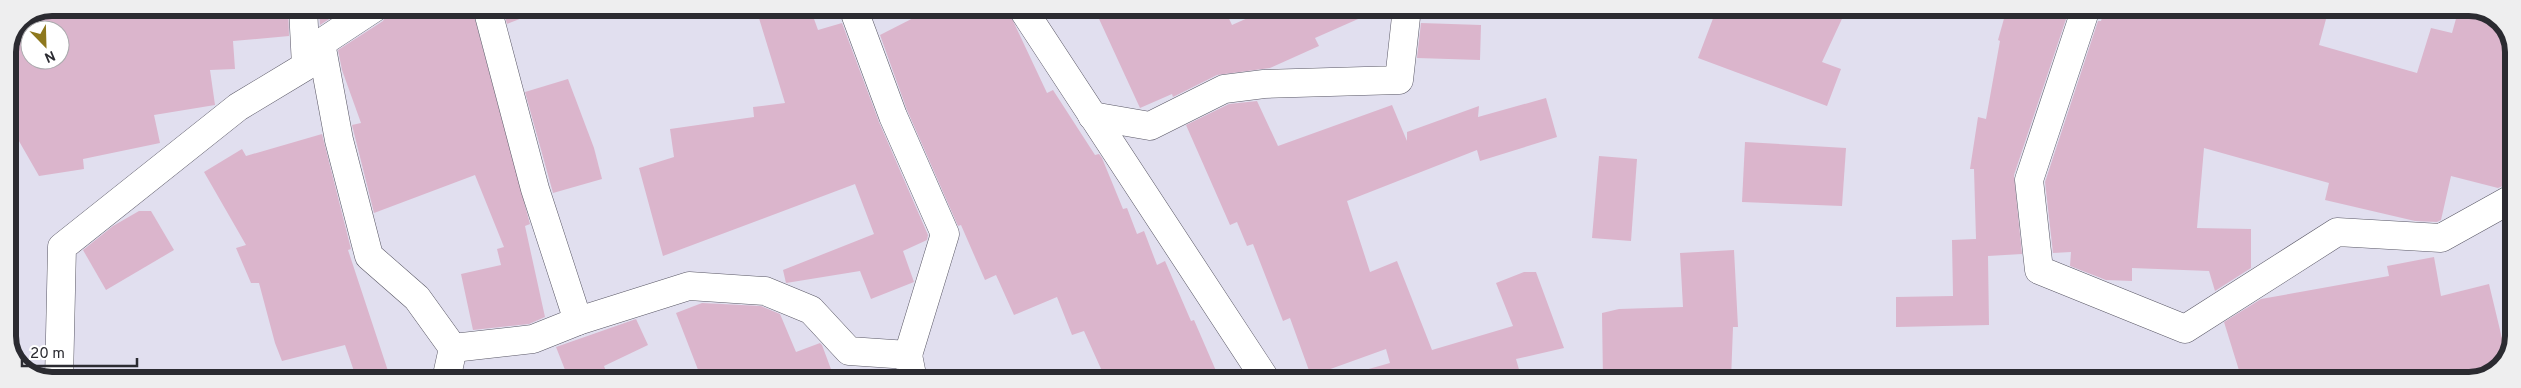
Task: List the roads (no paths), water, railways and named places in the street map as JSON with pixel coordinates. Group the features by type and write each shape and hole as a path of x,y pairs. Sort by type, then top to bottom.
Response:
{"street":[{"path":"303,16 306,66"},
{"path":"59,371 62,247 238,107 306,66 321,43 362,16"},
{"path":"489,16 535,189 578,322"},
{"path":"452,348 533,339 578,322 690,286 765,291 811,310 850,351 911,368 946,234 893,116 856,16"},
{"path":"1027,16 1260,372"},
{"path":"1092,116 1150,126 1224,88 1264,84 1400,80 1406,17"},
{"path":"2083,17 2029,180 2039,270 2185,329 2337,232 2441,238 2504,203"},
{"path":"321,43 339,140 368,256 417,298 452,348 448,371"}]}
